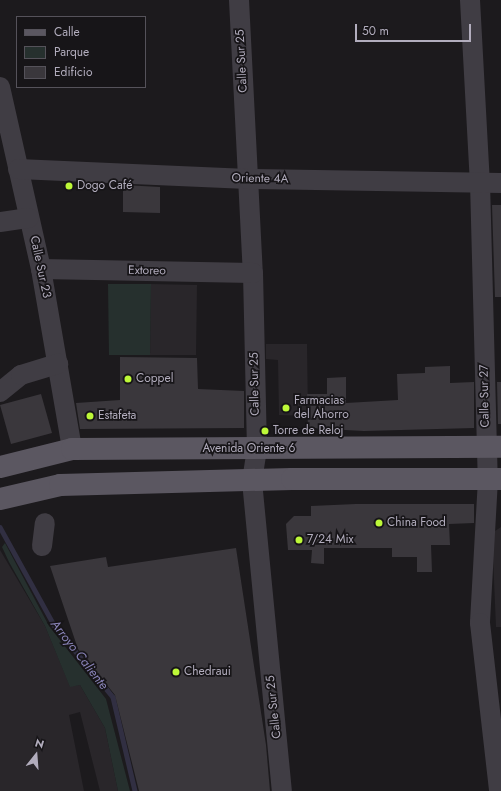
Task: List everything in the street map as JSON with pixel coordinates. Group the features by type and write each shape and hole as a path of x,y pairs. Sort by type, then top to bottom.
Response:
{"main road":[{"name":"Avenida Oriente 6","path":"0,467 63,451 494,447"},
{"path":"252,481 278,461 337,457 350,449"},
{"path":"124,484 154,468 230,468 257,450"},
{"path":"60,485 63,451"},
{"path":"0,498 60,485 252,481 494,479"}],"street":[{"name":"Calle Sur 25","path":"239,0 253,273 257,450 252,481 282,791"},
{"name":"Calle Sur 27","path":"470,0 494,447 494,479 480,623 499,791"},
{"name":"Calle Sur 23","path":"0,87 3,115 18,169 41,269 58,364 63,451"},
{"name":"Oriente 4A","path":"18,169 248,179 501,182"},
{"path":"0,222 29,218"},
{"name":"Extoreo","path":"41,269 253,273"},
{"path":"0,392 21,375 58,364"},
{"path":"42,546 45,523"}],"shaded area":[{"path":"151,284 197,285 196,355 150,355"},
{"path":"266,344 307,344 308,416 279,415 278,360 266,359"},
{"path":"501,527 501,627 496,627 492,533"},
{"path":"0,550 45,626 70,686 80,685 105,728 118,791 100,791 80,712 69,715 84,791 0,791"}],"green space":[{"path":"108,284 151,284 150,355 109,355"},
{"path":"5,543 49,626 106,699 130,791 118,791 105,728 80,685 70,687 45,626 2,547"}],"building":[{"path":"123,185 160,187 160,213 123,212"},
{"path":"492,205 501,205 501,297 495,297"},
{"path":"120,357 197,358 198,389 244,391 244,428 80,429 76,403 120,400"},
{"path":"450,366 450,383 474,382 474,428 364,431 308,428 307,394 327,394 327,378 346,377 346,403 398,400 397,374 425,373 425,367"},
{"path":"497,382 501,382 501,424 498,424"},
{"path":"41,394 52,433 11,444 0,405"},
{"path":"356,504 474,504 474,523 449,524 450,545 431,545 432,572 417,572 417,557 392,557 392,548 324,548 324,564 311,563 312,550 288,550 286,524 294,516 311,516 311,506"},
{"name":"Chedraui","path":"236,548 266,745 270,791 139,791 115,695 78,649 50,566 106,557 108,567"}],"waterway":[{"name":"Arroyo Caliente","path":"0,527 54,625 113,697 135,791"}],"place":[{"name":"Dogo Café","path":"69,186"},
{"name":"Coppel","path":"128,379"},
{"name":"Farmacias del Ahorro","path":"286,408"},
{"name":"Estafeta","path":"90,416"},
{"name":"Torre de Reloj","path":"265,431"},
{"name":"China Food","path":"379,523"},
{"name":"7/24 Mix","path":"299,540"},
{"name":"Chedraui","path":"176,672"}]}
